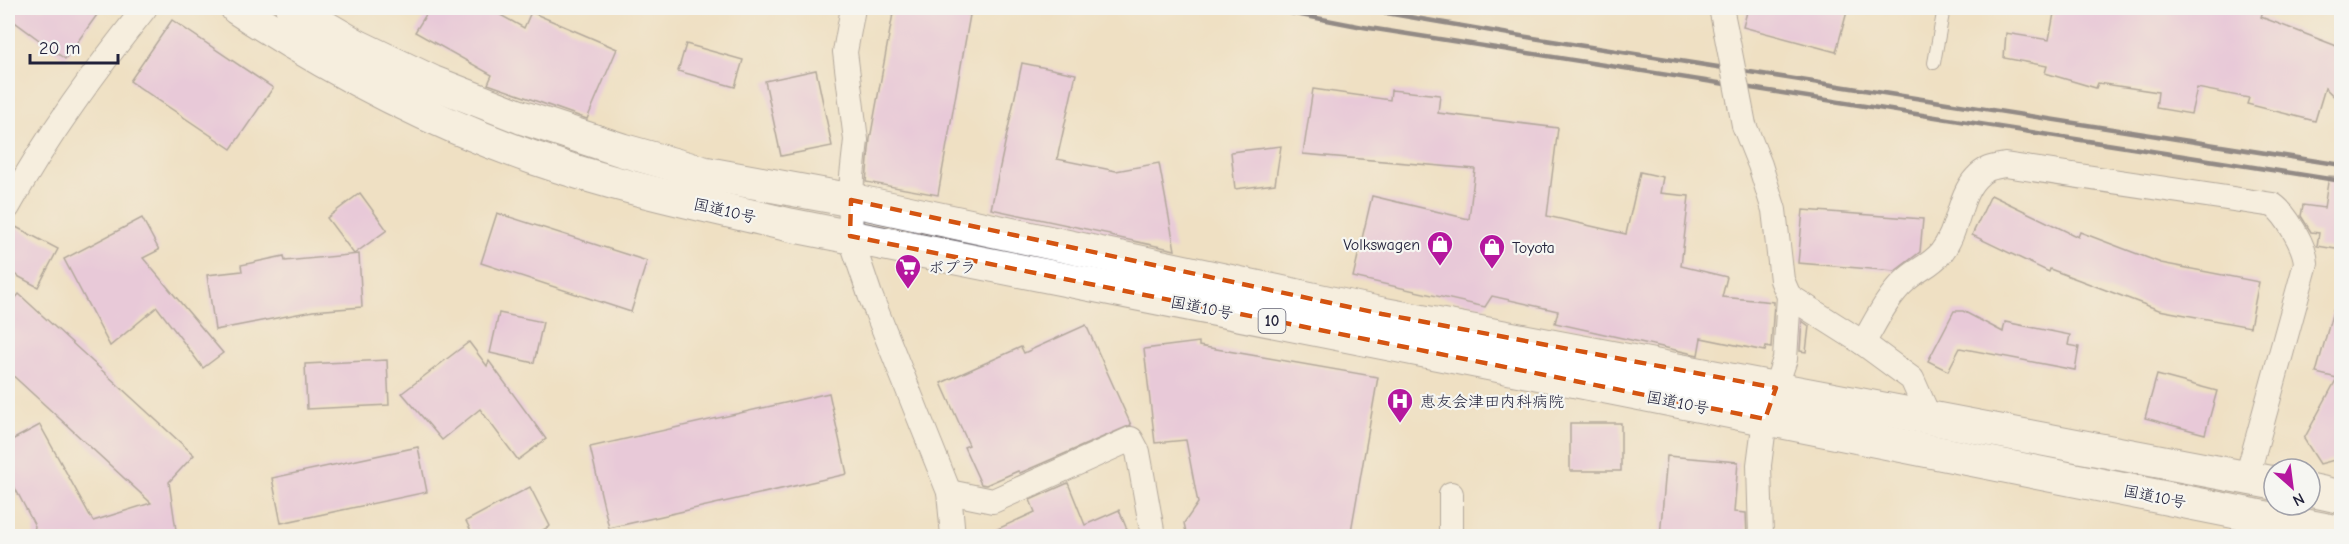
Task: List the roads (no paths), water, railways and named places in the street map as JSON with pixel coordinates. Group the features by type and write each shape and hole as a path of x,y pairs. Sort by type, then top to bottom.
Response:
{"highway":[{"name":"国道10号","path":"237,8 370,88 533,157 645,191 790,225 2342,533"},
{"name":"国道10号","path":"292,8 357,46 432,82 521,117 622,150 704,173 851,200 1382,314 2260,480"},
{"path":"2322,493 2342,497"}],"street":[{"path":"8,207 15,174 145,8"},
{"path":"853,8 845,52 856,140 850,236 870,295 949,492 953,537"},
{"path":"1718,14 1744,125 1774,210 1782,280 1789,296 1785,359 1765,419 1759,465 1761,537"},
{"path":"1863,343 1896,290 1906,280 1928,266 1941,252 1955,228 1965,195 1976,178 1989,167 2005,165 2272,205 2281,213 2303,246 2306,263 2260,480"},
{"path":"1789,296 1863,343 1912,379 1929,417"},
{"path":"949,492 993,501 1131,439 1138,452 1153,537"},
{"path":"1451,494 1451,537"}],"lane":[{"path":"1934,63 1944,8"}],"railway":[{"path":"1265,8 1363,27 2342,181"},
{"path":"1357,8 1533,38 2342,165"}],"place":[{"name":"Volkswagen","path":"1440,267"},
{"name":"Toyota","path":"1492,270"},
{"name":"ポプラ","path":"908,290"},
{"name":"恵友会津田内科病院","path":"1400,424"}]}
